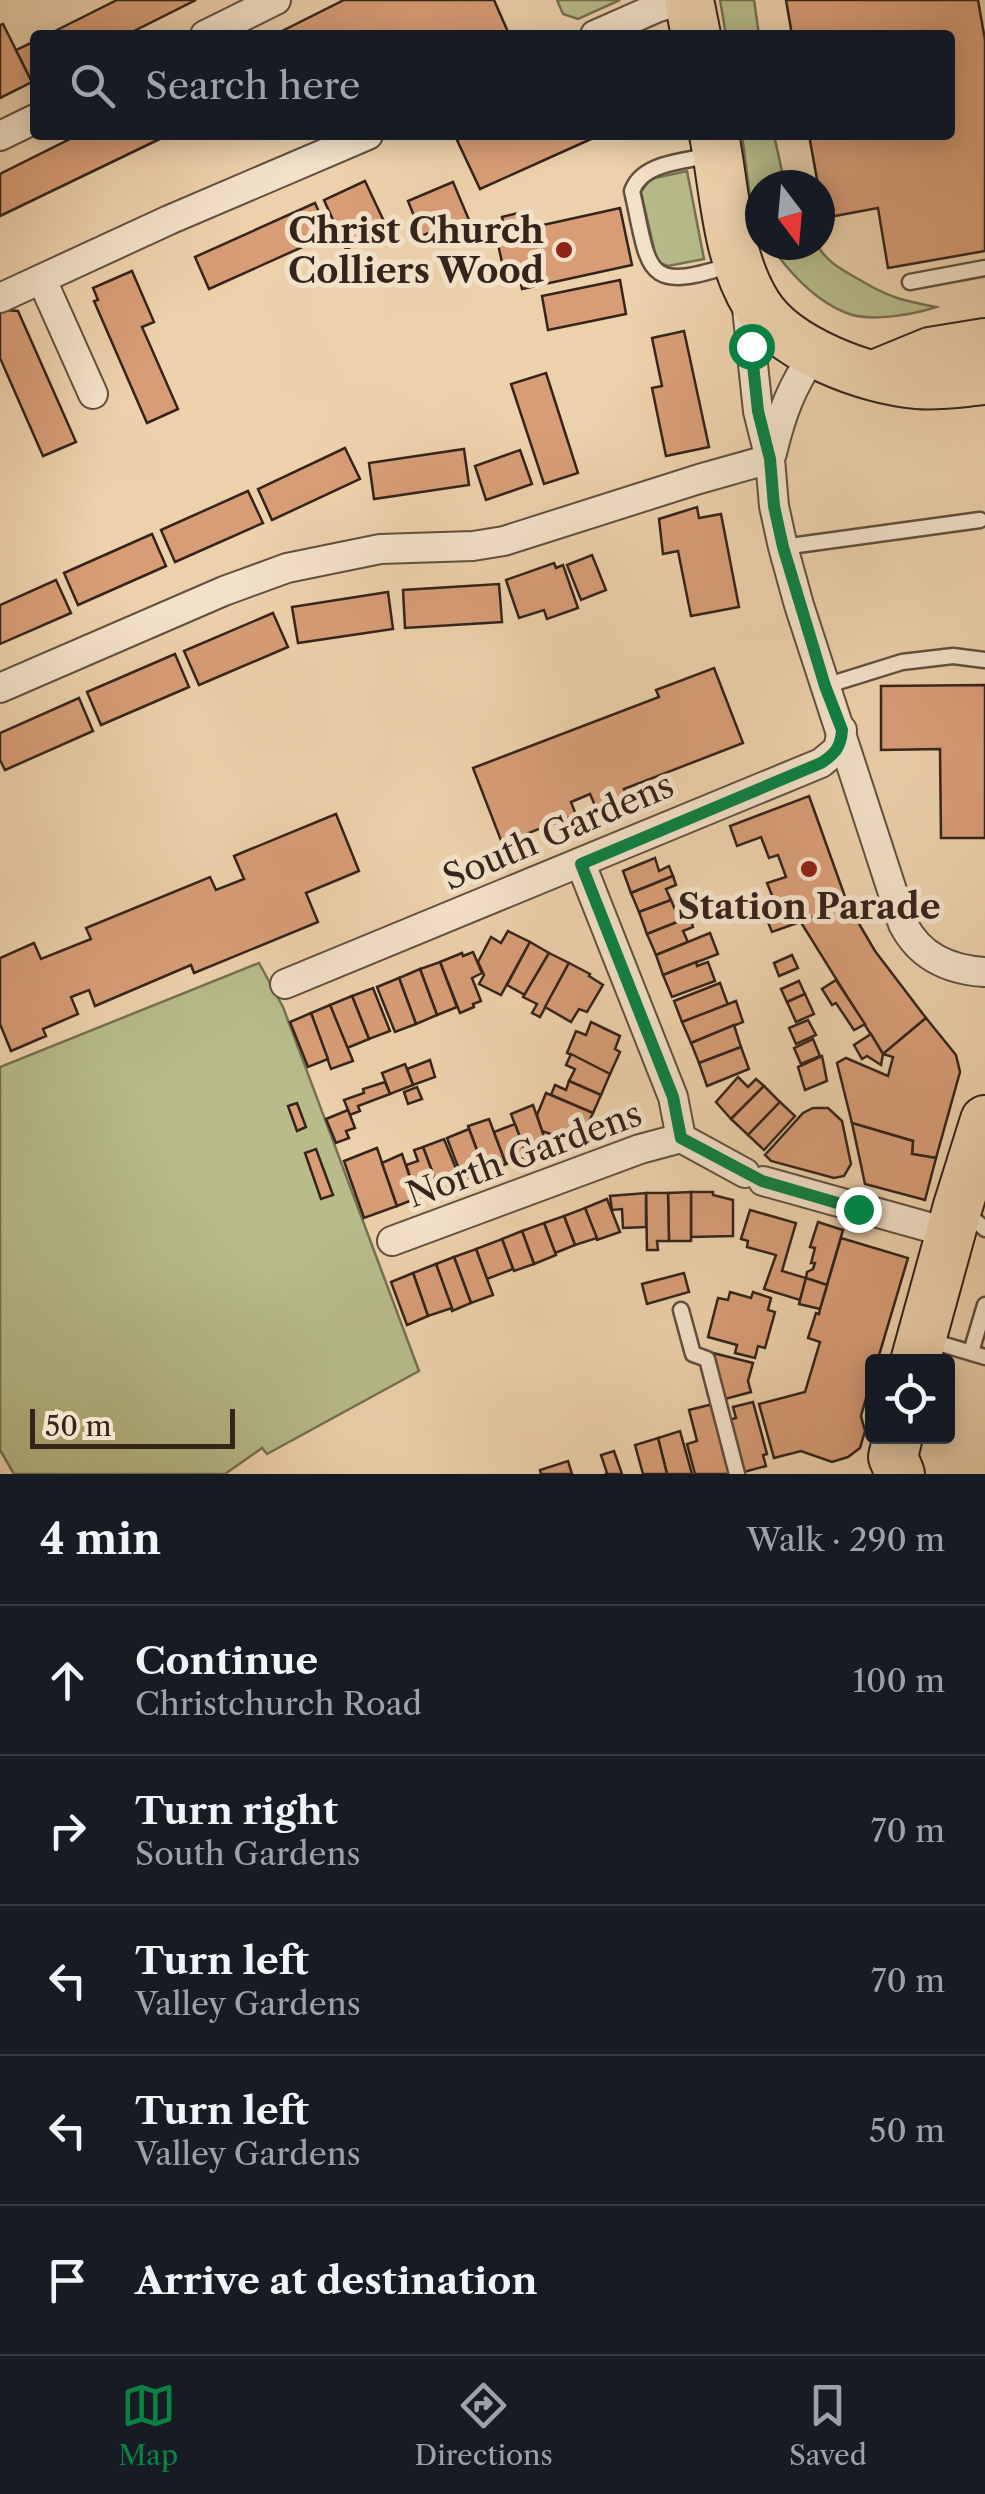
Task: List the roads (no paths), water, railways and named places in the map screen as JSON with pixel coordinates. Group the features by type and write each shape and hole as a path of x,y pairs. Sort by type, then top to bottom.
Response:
{"highway":[{"path":"689,0 695,30"},
{"path":"716,144 741,270 756,305 776,329 835,363 912,384 985,380"},
{"path":"874,374 930,352 985,343"},
{"path":"918,1350 964,1223 985,1120"}],"street":[{"path":"215,30 276,0"},
{"path":"605,30 681,0"},
{"path":"0,136 30,121"},
{"path":"0,298 356,140"},
{"path":"741,270 758,411 770,459 783,547 903,924 919,949 934,960 965,971 985,972"},
{"path":"42,280 93,394"},
{"path":"770,459 782,412 814,353"},
{"path":"0,688 224,591 287,568 380,549 504,542 770,459"},
{"name":"South Gardens","path":"285,984 821,763 838,749 842,730"},
{"path":"581,864 673,1097 681,1138 754,1177 964,1223"},
{"name":"North Gardens","path":"392,1241 640,1149 681,1138"}],"lane":[{"path":"716,144 647,170 636,180 632,191 648,265 662,275 676,278 741,270"},
{"path":"910,282 985,268"},
{"path":"783,547 980,520"},
{"path":"825,686 902,662 953,656 985,660"},
{"path":"918,1350 978,1355 985,1306"},
{"path":"681,1310 693,1354 708,1359 737,1474"}],"place":[{"name":"Christ Church Colliers Wood","path":"564,250"},
{"name":"Station Parade","path":"809,869"}]}
